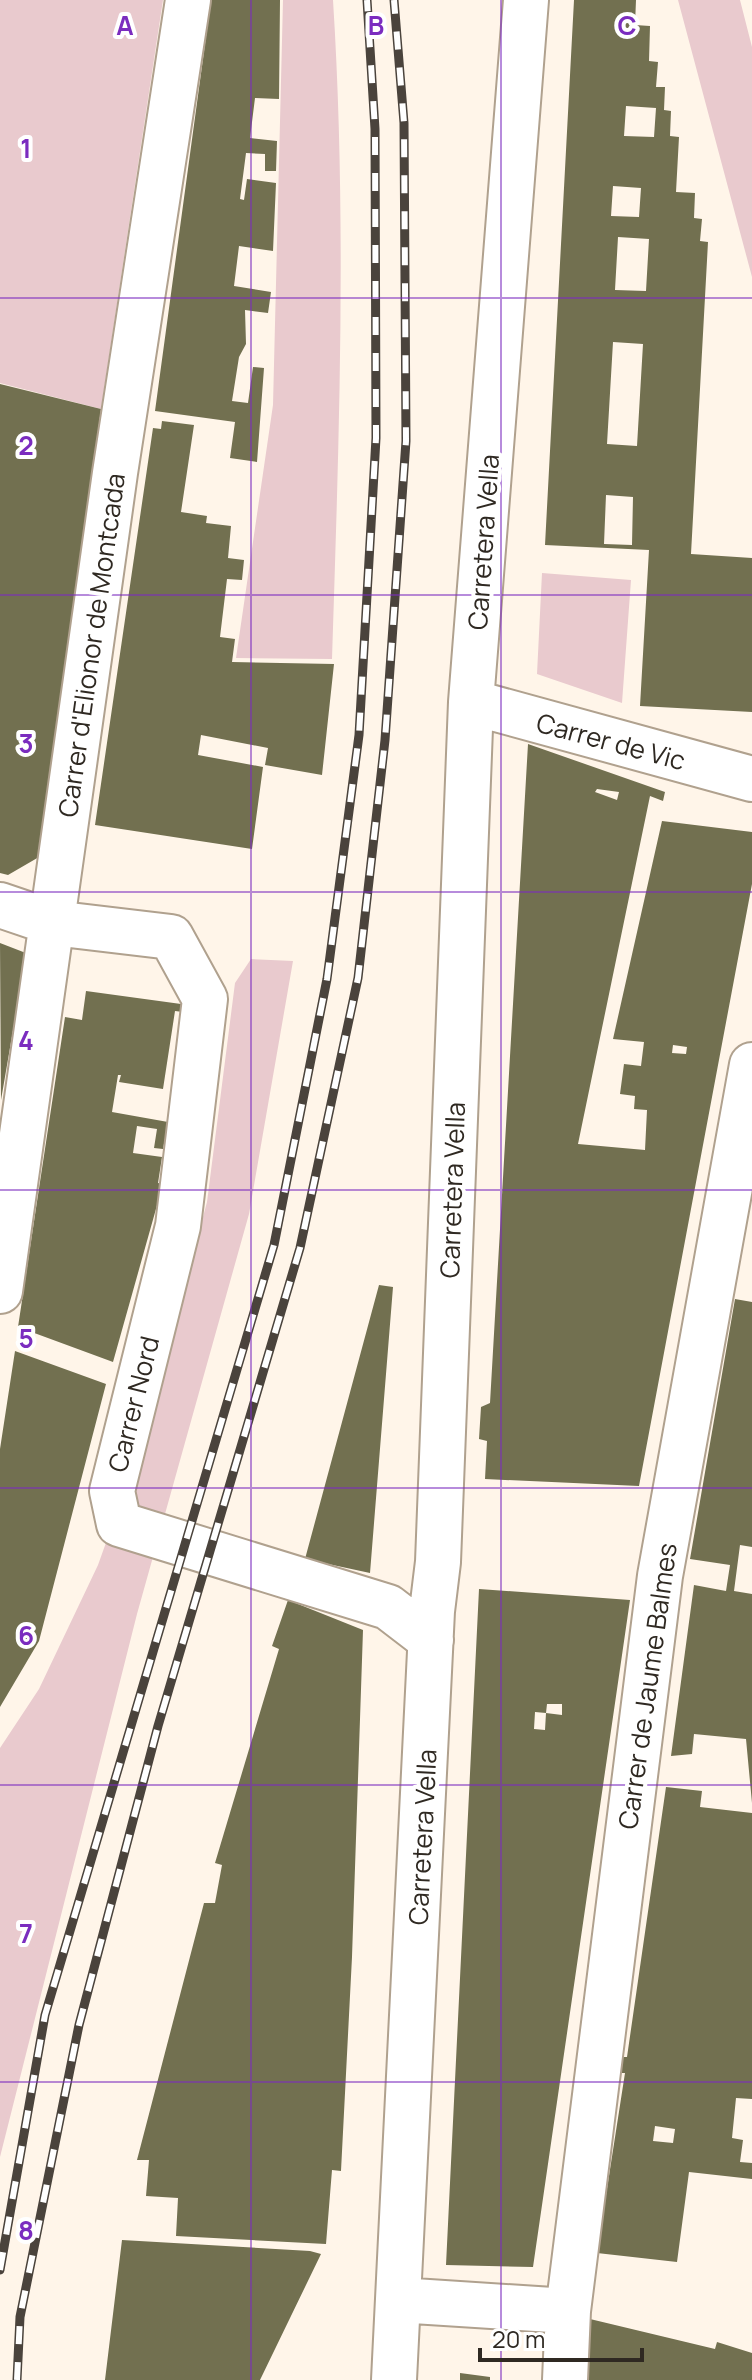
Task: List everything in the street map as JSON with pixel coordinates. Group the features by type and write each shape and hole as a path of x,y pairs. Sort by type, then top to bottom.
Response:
{"street":[{"name":"Carrer d'Elionor de Montcada","path":"0,1291 117,459 188,0"},
{"name":"Carretera Vella","path":"394,2380 431,1640 438,1562 471,702 526,0"},
{"name":"Carrer de Vic","path":"471,702 752,779"},
{"path":"0,905 53,923"},
{"name":"Carrer Nord","path":"53,923 171,937 205,999 178,1226 112,1491 119,1524 388,1607 431,1640"},
{"name":"Carrer de Jaume Balmes","path":"565,2380 568,2311 660,1576 752,1065"},
{"path":"398,2300 568,2311"}],"shaded area":[{"path":"0,0 163,0 101,409 0,383"},
{"path":"283,0 333,0 341,247 332,659 236,658 273,405"},
{"path":"678,0 740,0 752,47 752,277"},
{"path":"542,573 631,580 622,703 537,674"},
{"path":"251,959 293,961 249,1214 137,1614 0,2157 0,1748 39,1689 98,1565 145,1434 207,1202 235,983"}],"building":[{"path":"211,0 280,0 279,99 255,98 250,138 277,141 276,171 265,171 265,154 246,153 240,199 244,200 247,179 276,183 273,251 239,246 234,286 271,292 268,313 245,310 246,344 239,357 232,401 248,403 253,367 264,368 257,462 230,458 235,422 155,411"},
{"path":"574,0 636,0 635,25 650,26 649,61 658,62 656,87 665,87 664,110 671,111 670,136 679,137 676,192 695,193 694,218 702,219 700,241 708,242 691,554 752,558 752,712 640,706 649,550 545,545","holes":["626,106 656,108 654,137 624,136","613,186 641,188 639,217 611,216","618,237 649,239 646,291 615,290","613,342 643,344 637,446 607,444","606,495 633,497 632,545 604,544"]},
{"path":"0,384 101,409 39,857 8,875 0,873"},
{"path":"162,421 194,425 181,512 207,516 206,523 231,526 228,558 244,560 242,580 227,579 220,637 235,639 232,662 334,664 322,775 265,765 268,748 201,735 198,755 263,767 252,849 95,825 153,428 161,429"},
{"path":"528,744 665,792 663,801 650,796 578,1144 645,1150 647,1110 634,1109 635,1096 620,1094 624,1064 641,1066 644,1042 613,1039 662,821 752,832 752,884 639,1486 485,1479 487,1441 479,1439 481,1407 490,1403","holes":["597,789 619,792 617,800 595,792","673,1045 687,1047 686,1054 672,1053"]},
{"path":"0,943 31,955 21,984 1,1100"},
{"path":"86,991 181,1004 183,1008 183,1012 175,1011 163,1089 119,1082 121,1075 118,1075 112,1112 168,1122 163,1149 154,1148 157,1129 137,1126 133,1153 162,1157 158,1183 163,1184 113,1362 18,1327 65,1017 82,1020"},
{"path":"379,1285 393,1287 370,1573 305,1559"},
{"path":"735,1299 752,1302 752,1547 740,1545 734,1591 752,1594 752,1803 746,1739 694,1734 692,1754 671,1756 694,1585 726,1591 730,1565 690,1559"},
{"path":"15,1351 106,1384 39,1641 0,1707 0,1449"},
{"path":"479,1589 630,1600 533,2267 446,2265","holes":["547,1704 562,1704 562,1715 546,1713","535,1712 546,1713 545,1730 534,1729"]},
{"path":"288,1600 363,1630 341,2171 332,2170 326,2244 176,2236 178,2198 146,2196 149,2160 137,2160 204,1903 215,1903 222,1865 215,1863 279,1649 272,1646"},
{"path":"666,1787 702,1791 700,1807 752,1813 752,2099 736,2098 732,2138 743,2140 740,2162 752,2163 752,2179 689,2172 677,2262 597,2253 625,2073 619,2073 617,2057 627,2057","holes":["655,2126 675,2129 673,2143 653,2141"]},
{"path":"122,2240 321,2254 260,2380 105,2380"},
{"path":"590,2319 715,2349 717,2342 752,2353 752,2380 581,2380"},
{"path":"460,2373 490,2377 490,2380 460,2380"}],"railway":[{"path":"0,2270 45,2015 274,1245 327,979 359,735 376,438 375,129 367,0"},
{"path":"17,2380 20,2317 79,2025 158,1726 300,1248 358,978 385,740 406,441 404,123 394,0"}]}
